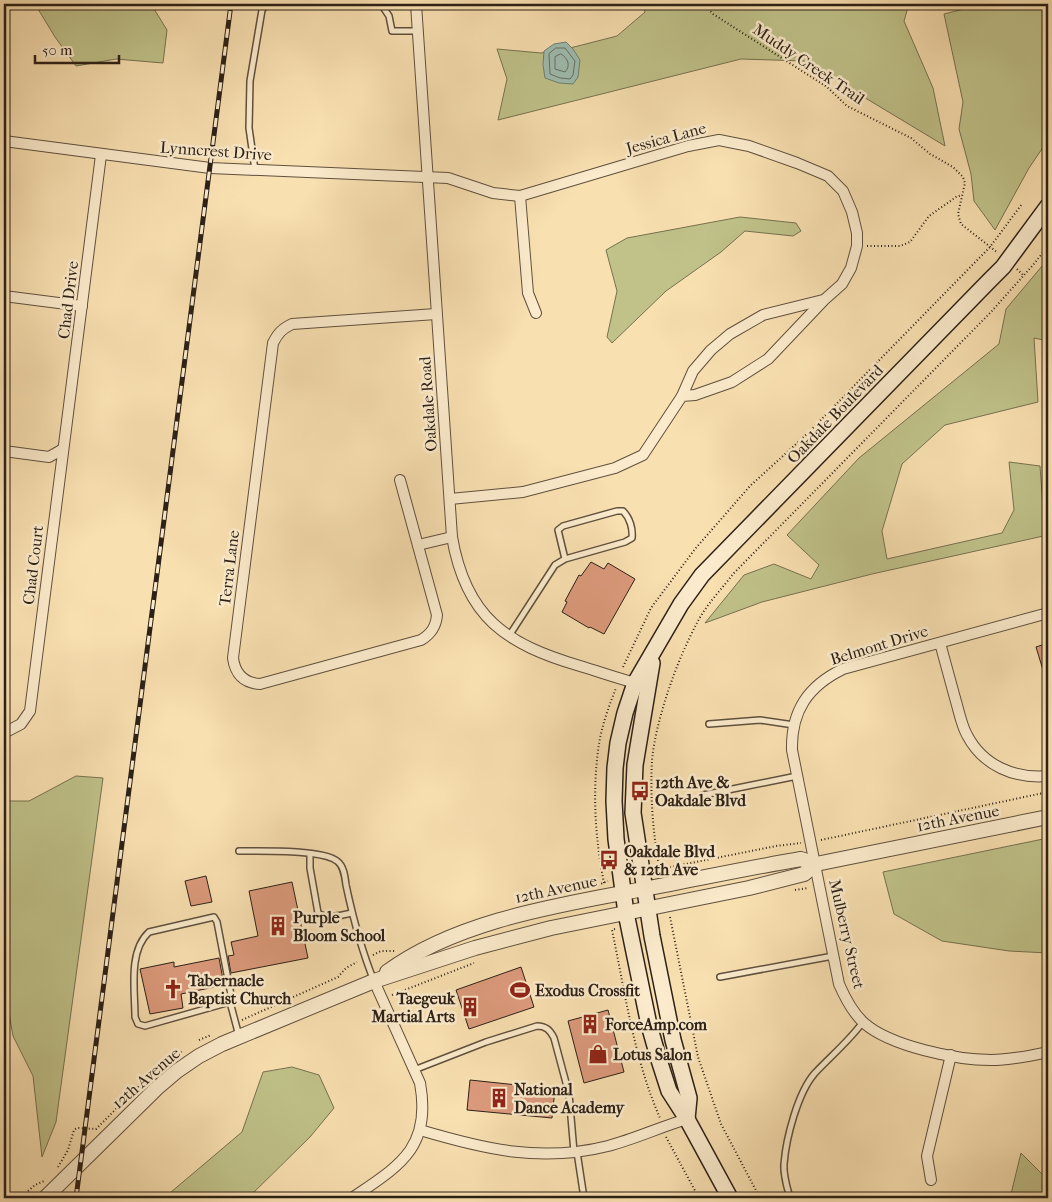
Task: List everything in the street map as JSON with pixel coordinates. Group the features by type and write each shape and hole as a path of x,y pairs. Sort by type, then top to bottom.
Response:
{"main road":[{"name":"Oakdale Boulevard","path":"730,1198 687,1119 669,1091 649,1025 626,913 616,839 615,768 625,712 641,685 654,652 681,604 712,563 989,281 1003,266 1048,206"},
{"name":"Oakdale Boulevard","path":"641,685 633,812 644,889 673,1040 689,1098 687,1119"}],"street":[{"name":"Oakdale Road","path":"416,4 452,538 461,576 470,595 491,622 509,637 555,659 641,685"},
{"name":"Jessica Lane","path":"428,178 448,178 493,192 520,196 688,146 719,140 749,146 828,176 843,192 852,212 857,233 857,246 851,268 842,284 824,300 768,359 732,382 695,395 682,396"},
{"name":"Lynncrest Drive","path":"4,142 210,168 428,178"},
{"name":"Chad Drive","path":"63,449 101,155"},
{"path":"520,196 528,293 536,313"},
{"path":"4,296 82,306"},
{"name":"Jessica Lane","path":"450,499 522,492 615,468 643,455 682,396 693,371 711,350 730,334 763,315 824,300"},
{"name":"Terra Lane","path":"400,480 437,615 434,629 421,640 260,684 244,680 238,674 232,658 273,343 277,334 292,324 436,314"},
{"path":"4,451 49,457 63,449"},
{"name":"Chad Court","path":"4,733 21,724 30,711 63,449"},
{"path":"418,545 452,538"},
{"name":"Belmont Drive","path":"816,864 792,750 792,736 800,707 817,684 842,669 1048,613"},
{"path":"940,642 961,720 967,735 976,749 986,759 1008,772 1022,776 1048,776"},
{"name":"12th Avenue","path":"45,1198 156,1088 199,1056 240,1036 374,981 492,943 551,928 611,923 626,913 749,888 804,874 816,864 1048,817"},
{"name":"12th Avenue","path":"374,981 398,964 430,947 461,934 522,914 801,859 816,864"},
{"name":"Mulberry Street","path":"816,864 839,984 845,998 863,1022 888,1038 951,1056 991,1060 1017,1058 1048,1052"},
{"path":"352,1198 394,1169 406,1157 414,1146 423,1116 420,1083 374,981"},
{"path":"931,1180 928,1156 951,1056"},
{"path":"420,1130 498,1150 528,1153 576,1152 635,1138 687,1119"}],"lane":[{"path":"255,170 249,128 250,81 262,10 267,4"},
{"path":"381,4 389,16 392,31 418,31"},
{"path":"509,637 555,565 565,559 625,542 632,538 628,516 623,511 617,511 563,526 558,530 558,535 565,559"},
{"path":"709,724 760,720 794,725"},
{"path":"703,795 798,776"},
{"path":"239,851 310,854 328,856 336,860 341,865 365,959 374,981"},
{"path":"310,854 310,868 318,913 321,916 327,917 352,913"},
{"path":"230,1002 146,1026 138,1024 135,1017 135,960 145,936 149,932 214,917 217,922 231,995 230,1002 240,1036"},
{"path":"720,978 834,956"},
{"path":"790,1198 785,1180 784,1164 793,1120 802,1092 814,1075 853,1036 863,1022"},
{"path":"414,1070 486,1042 536,1026 543,1026 550,1030 554,1038 569,1094 583,1197"}],"path":[{"name":"Muddy Creek Trail","path":"703,4 713,14 827,87 846,106 911,138 930,154 953,167 964,177 965,183 958,214 962,224 990,247"},
{"path":"857,246 900,246 910,242 929,216 956,197 962,196"},
{"path":"606,896 600,862 595,797 600,744 607,712 626,658 652,608 695,549 750,486 807,434 990,247 1022,204"},
{"path":"663,885 652,809 652,759 663,706 678,665 697,623 733,574 991,312 1048,246"},
{"path":"660,870 776,846 811,842 1048,792"},
{"path":"668,904 698,1057 721,1124 760,1198"},
{"path":"382,999 480,960"},
{"path":"56,1169 63,1160"},
{"path":"28,1191 47,1179"}],"green space":[{"path":"35,4 151,4 167,30 163,63 116,59 76,66 55,37"},
{"path":"643,4 909,4 904,21 933,88 945,146 804,61 741,59 498,120 507,79 497,49 541,53 617,36 645,12"},
{"path":"984,4 1048,4 1048,140 1029,168 995,230 974,201 971,174 959,129 963,102 944,14"},
{"path":"740,217 796,223 801,231 793,236 745,231 721,252 666,291 612,343 607,337 617,291 606,250 627,238"},
{"path":"1048,259 1048,341 1034,338 1038,402 945,425 902,464 882,531 887,559 1002,533 1014,510 1009,462 1040,466 1043,507 1048,503 1048,535 872,574 762,602 705,623 744,575 774,564 811,579 819,565 787,535 859,458 999,344 1006,309"},
{"path":"76,776 103,778 56,1122 42,1157 33,1076 13,1036 4,985 4,801 29,801"},
{"path":"1048,838 1048,953 1009,951 942,941 894,914 883,872"},
{"path":"292,1067 319,1075 334,1108 310,1137 248,1198 164,1198 242,1132 263,1072"},
{"path":"1021,1153 1048,1180 1048,1198 1010,1198"}],"water":[{"path":"566,42 580,60 578,77 573,84 559,83 545,78 543,65 544,51 554,44"}],"building":[{"path":"591,562 604,569 608,563 635,579 604,634 589,628 562,612 567,602 565,601 579,575 581,576"},
{"path":"1048,643 1048,679 1046,680 1036,647"},
{"path":"206,876 212,902 191,906 185,881"},
{"name":"Purple Bloom School","path":"292,882 308,958 231,973 228,956 234,955 231,942 258,936 249,891"},
{"name":"Tabernacle Baptist Church","path":"219,958 224,985 181,994 183,1008 150,1014 140,969 174,962 174,967"},
{"path":"521,967 534,1007 469,1029 456,990"},
{"path":"608,1010 624,1072 584,1083 568,1021"},
{"path":"470,1080 555,1089 552,1118 467,1110"}],"railway":[{"path":"76,1198 231,4"}],"place":[{"name":"12th Ave & Oakdale Blvd","path":"640,791"},
{"name":"Oakdale Blvd & 12th Ave","path":"609,860"},
{"name":"Purple Bloom School","path":"278,926"},
{"name":"Tabernacle Baptist Church","path":"173,989"},
{"name":"Exodus Crossfit","path":"520,990"},
{"name":"Taegeuk Martial Arts","path":"470,1007"},
{"name":"ForceAmp.com","path":"590,1024"},
{"name":"Lotus Salon","path":"598,1054"},
{"name":"National Dance Academy","path":"499,1098"}]}
